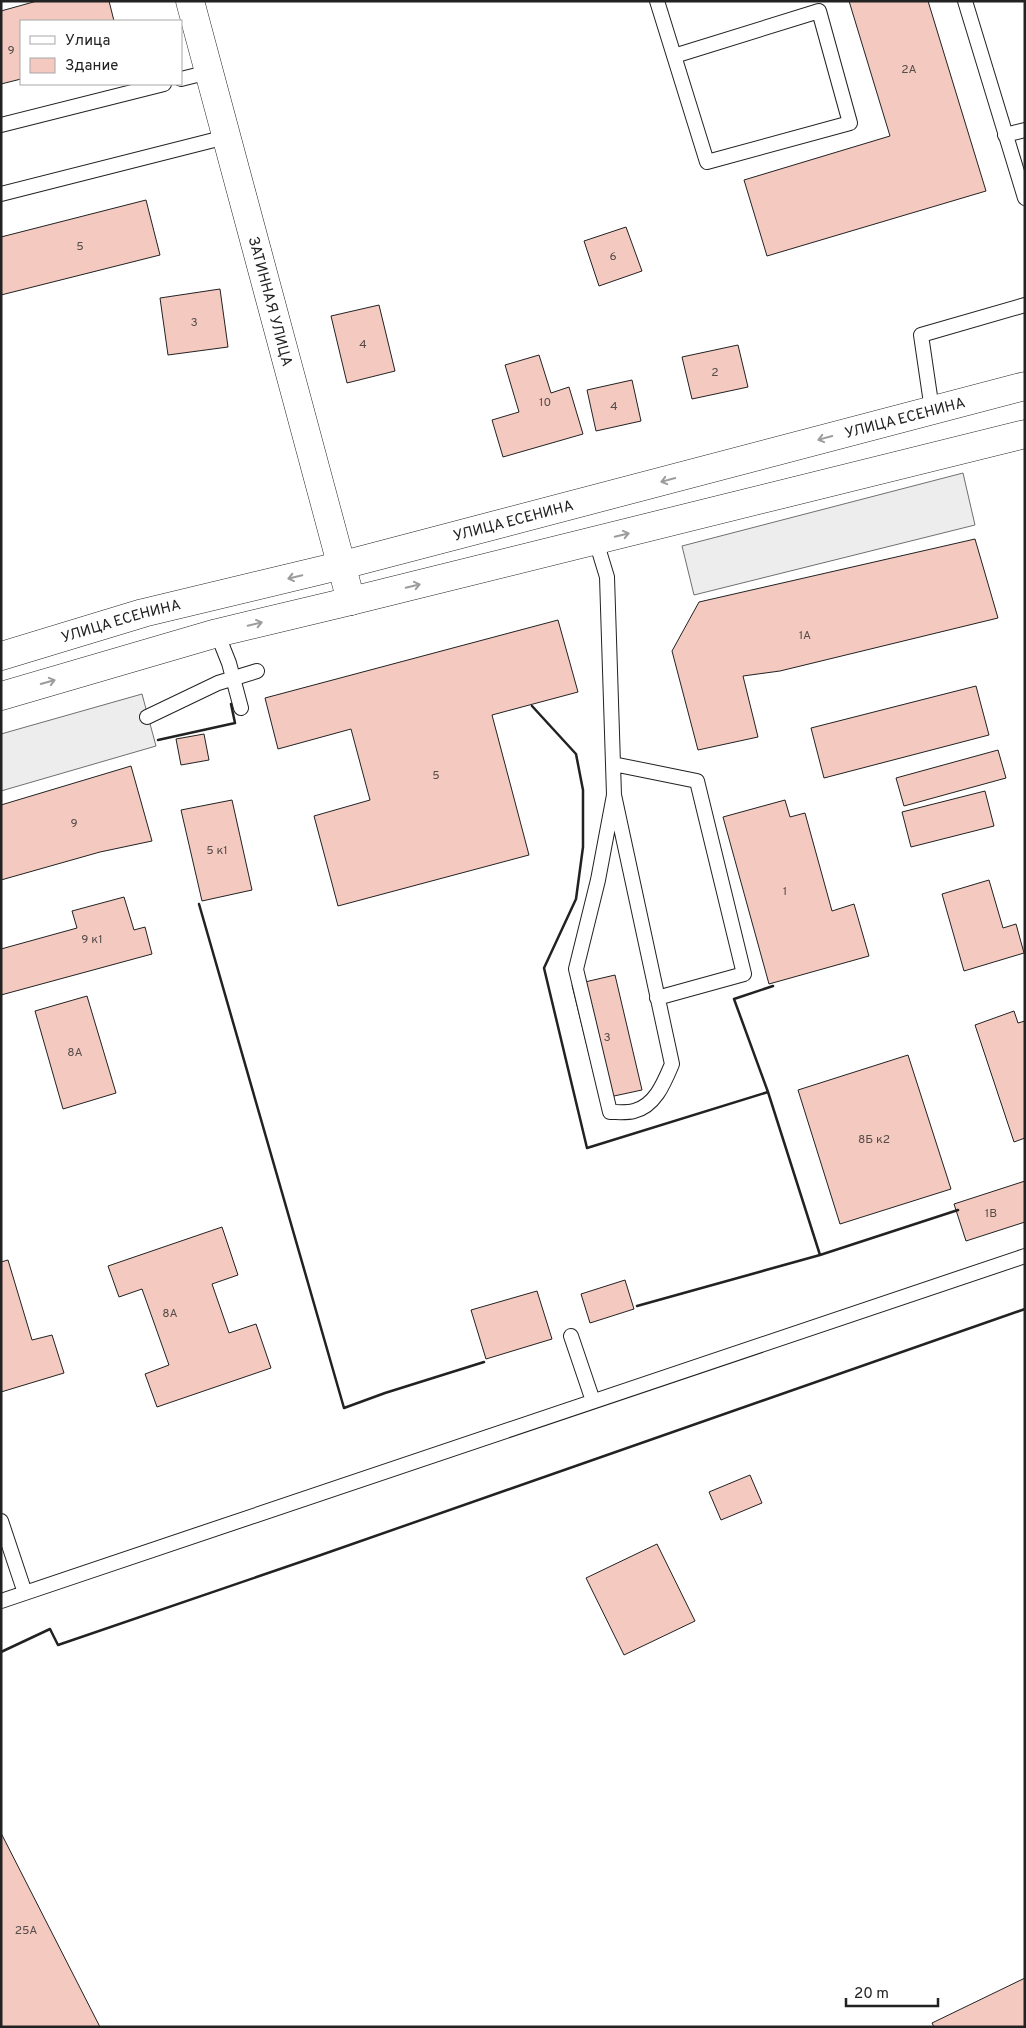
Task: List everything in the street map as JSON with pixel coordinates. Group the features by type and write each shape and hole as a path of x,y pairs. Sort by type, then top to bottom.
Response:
{"main road":[{"name":"ЗАТИННАЯ УЛИЦА","path":"190,1 343,565 351,602"},
{"name":"УЛИЦА ЕСЕНИНА","path":"1,656 143,613 343,565 1025,386"},
{"path":"1,696 217,633 351,602 1025,434"}],"lane":[{"path":"657,1 674,56 707,162 850,123 819,11 674,56"},
{"path":"965,1 1025,198"},
{"path":"182,79 209,72"},
{"path":"1,125 160,85"},
{"path":"1005,135 1025,130"},
{"path":"1,194 226,137"},
{"path":"932,410 921,335 1025,305"},
{"path":"596,541 607,577 614,795 672,1064 663,1085 648,1106 633,1112 610,1112 576,969 598,880 614,795"},
{"path":"217,633 233,678 241,708"},
{"path":"147,717 218,683 257,671"},
{"path":"613,764 697,781 744,974 657,998"},
{"path":"1,1601 1025,1256"},
{"path":"571,1336 593,1401"},
{"path":"1,1521 25,1593"}],"shaded area":[{"path":"963,473 975,525 694,595 682,546"},
{"path":"142,694 156,746 1,791 1,734"}],"building":[{"path":"37,1 109,1 114,20 20,20 20,79 1,84 1,11"},
{"path":"849,1 928,1 986,191 767,256 744,180 890,136"},
{"path":"146,200 160,255 1,295 1,237"},
{"path":"626,227 642,271 599,286 584,241"},
{"path":"220,289 228,347 168,355 160,298"},
{"path":"379,305 395,371 347,383 331,316"},
{"path":"738,345 748,387 692,399 682,357"},
{"path":"539,355 551,393 569,387 583,434 503,457 492,420 519,412 505,365"},
{"path":"632,380 641,421 596,431 587,390"},
{"path":"975,539 998,618 780,671 743,676 758,737 698,750 672,651 699,602"},
{"path":"558,620 578,692 492,715 529,855 338,906 314,816 370,800 351,729 278,749 265,698"},
{"path":"976,686 989,735 824,778 811,728"},
{"path":"204,734 209,760 181,765 176,739"},
{"path":"998,750 1006,778 904,806 896,778"},
{"path":"131,766 152,841 100,852 1,880 1,805"},
{"path":"985,791 994,826 911,847 902,812"},
{"path":"232,800 252,890 202,901 181,810"},
{"path":"785,800 790,817 805,813 832,911 854,904 869,956 769,984 723,817"},
{"path":"989,880 1003,928 1016,924 1024,953 964,971 942,894"},
{"path":"124,897 134,930 145,927 152,954 1,995 1,949 77,928 72,911"},
{"path":"615,975 642,1090 600,1099 572,985"},
{"path":"87,996 116,1093 63,1109 35,1011"},
{"path":"1014,1011 1018,1023 1025,1021 1025,1138 1014,1142 975,1025"},
{"path":"908,1055 951,1189 840,1224 798,1090"},
{"path":"1025,1181 1025,1222 966,1241 954,1204"},
{"path":"222,1227 238,1275 212,1284 229,1333 256,1324 271,1368 157,1407 145,1374 169,1365 142,1289 119,1297 108,1266"},
{"path":"8,1260 32,1340 52,1335 64,1373 1,1392 1,1262"},
{"path":"625,1280 634,1309 590,1323 581,1294"},
{"path":"537,1291 552,1339 486,1359 471,1310"},
{"path":"750,1475 762,1503 721,1520 709,1492"},
{"path":"657,1544 695,1621 624,1655 586,1578"},
{"path":"1,1833 100,2027 1,2027"},
{"path":"1025,1978 1025,2027 934,2027 932,2023"}],"wall":[{"path":"158,740 235,723 231,704"},
{"path":"532,706 576,754 583,790 583,847 576,899 544,968 587,1148 768,1092 820,1255 637,1306"},
{"path":"199,904 344,1408 484,1362"},
{"path":"768,1092 734,999 773,986"},
{"path":"820,1255 958,1210"},
{"path":"1,1652 50,1629 58,1645 1025,1309"}]}
